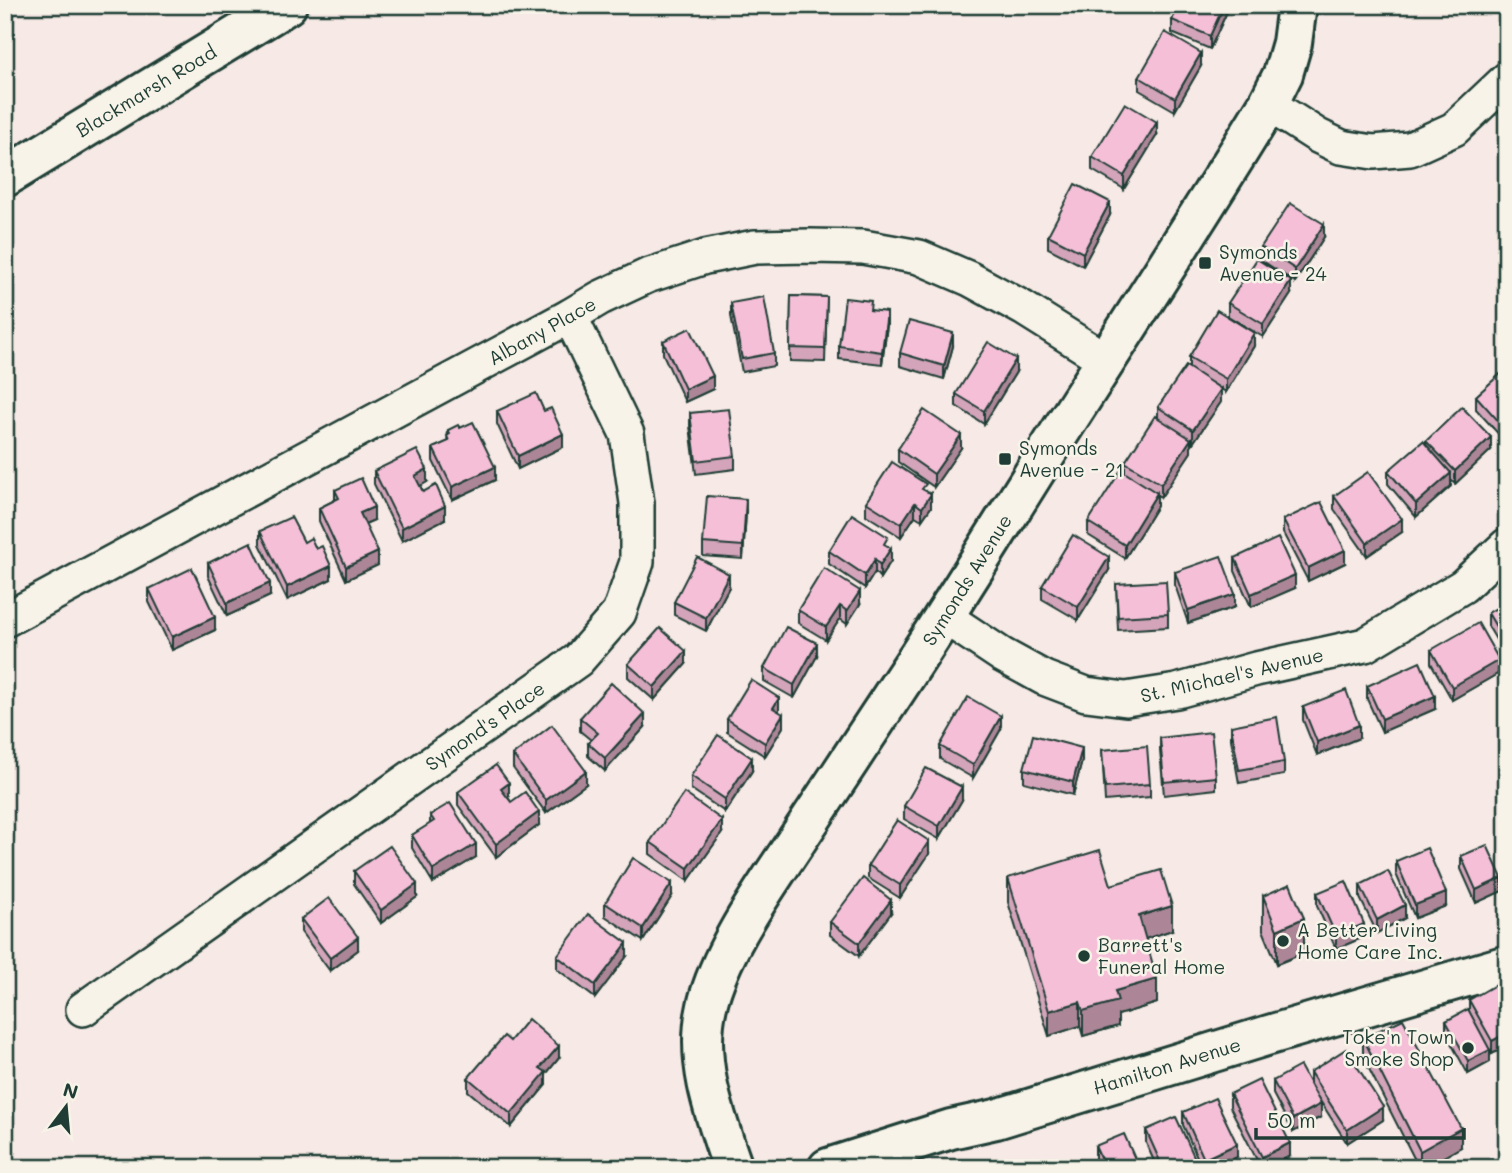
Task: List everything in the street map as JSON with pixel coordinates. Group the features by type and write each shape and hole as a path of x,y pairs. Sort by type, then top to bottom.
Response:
{"street":[{"name":"Symonds Avenue","path":"733,1168 710,1099 703,1036 707,1007 715,981 730,949 757,902 945,617 1268,104 1283,74 1292,43 1297,5"},
{"name":"Blackmarsh Road","path":"5,177 277,8"},
{"path":"1268,104 1318,136 1341,147 1373,152 1410,149 1454,129 1507,79"},
{"name":"Albany Place","path":"5,620 600,298 647,276 705,257 755,247 810,246 863,247 919,257 970,279 1023,308 1106,360"},
{"name":"Symond's Place","path":"83,1009 578,660 619,613 637,562 637,503 627,434 570,316"},
{"name":"St. Michael's Avenue","path":"945,617 1002,655 1044,678 1086,694 1126,699 1177,691 1256,669 1365,645 1463,586 1507,545"},
{"name":"Hamilton Avenue","path":"828,1168 951,1129 996,1119 1507,965"}],"building":[{"path":"1179,5 1224,5 1210,36 1172,20"},
{"path":"1165,32 1201,53 1175,98 1139,77"},
{"path":"1125,103 1157,122 1124,176 1092,157"},
{"path":"1075,184 1110,202 1083,253 1048,235"},
{"path":"1290,203 1324,224 1295,269 1261,247"},
{"path":"1257,259 1291,281 1263,324 1228,303"},
{"path":"791,296 827,297 825,349 790,348"},
{"path":"764,297 774,353 742,359 731,303"},
{"path":"845,298 871,301 870,310 887,312 882,352 839,346"},
{"path":"1217,310 1254,333 1226,379 1189,357"},
{"path":"909,321 953,333 944,366 900,353"},
{"path":"690,328 713,376 685,389 663,341"},
{"path":"988,342 1016,359 984,411 956,394"},
{"path":"1186,366 1221,389 1193,430 1158,407"},
{"path":"1507,368 1507,421 1502,425 1476,396"},
{"path":"536,393 544,411 551,408 563,434 518,456 497,411"},
{"path":"1462,407 1491,437 1455,471 1426,441"},
{"path":"729,409 735,456 696,461 690,413"},
{"path":"924,410 961,435 934,474 898,449"},
{"path":"1155,416 1191,439 1161,484 1125,462"},
{"path":"473,422 495,467 452,487 433,448 449,441 448,430"},
{"path":"1423,441 1451,473 1416,504 1388,471"},
{"path":"417,450 427,469 415,476 423,492 436,485 445,506 402,528 374,471"},
{"path":"892,462 926,484 922,489 931,494 922,508 915,503 901,524 866,502"},
{"path":"1121,470 1157,493 1125,545 1088,522"},
{"path":"1368,472 1402,519 1367,543 1334,496"},
{"path":"361,478 374,507 360,513 378,552 346,567 319,508 339,498 335,490"},
{"path":"707,496 746,499 743,546 703,543"},
{"path":"1321,502 1345,550 1308,568 1283,520"},
{"path":"852,514 888,537 884,544 891,548 880,565 875,559 865,575 829,551"},
{"path":"291,517 304,542 311,538 316,549 322,546 331,566 287,587 260,531"},
{"path":"1073,535 1109,557 1078,607 1042,586"},
{"path":"1278,538 1295,575 1251,594 1235,558"},
{"path":"251,542 270,583 227,603 208,563"},
{"path":"1221,556 1235,594 1188,610 1175,572"},
{"path":"697,557 729,574 706,618 674,602"},
{"path":"192,568 215,617 172,637 149,589"},
{"path":"824,568 860,591 847,611 840,606 826,627 798,610"},
{"path":"1166,581 1168,614 1118,617 1116,584"},
{"path":"1507,602 1507,645 1488,613"},
{"path":"1478,623 1499,660 1452,687 1431,650"},
{"path":"786,627 817,643 794,685 764,668"},
{"path":"660,628 686,651 654,687 628,664"},
{"path":"1420,662 1435,696 1382,719 1367,686"},
{"path":"751,680 779,698 773,708 783,714 765,743 727,719"},
{"path":"611,683 645,714 605,758 588,743 598,733 580,718"},
{"path":"1346,690 1359,725 1317,742 1303,707"},
{"path":"968,697 1001,716 973,765 940,746"},
{"path":"1277,717 1284,762 1239,770 1231,726"},
{"path":"552,725 586,771 546,800 513,755"},
{"path":"1211,732 1216,777 1164,782 1160,738"},
{"path":"718,735 752,758 725,799 691,776"},
{"path":"1033,735 1082,748 1073,782 1024,769"},
{"path":"1147,746 1150,784 1105,788 1102,750"},
{"path":"496,765 509,783 501,789 511,802 525,792 539,812 496,844 458,792"},
{"path":"926,768 962,787 939,826 904,806"},
{"path":"684,793 722,820 688,868 650,842"},
{"path":"450,803 476,844 433,870 412,835 434,821 430,815"},
{"path":"897,820 929,841 900,885 868,865"},
{"path":"1487,845 1502,878 1476,890 1461,856"},
{"path":"390,846 417,884 381,910 354,871"},
{"path":"1427,848 1446,893 1415,905 1396,861"},
{"name":"Barrett's Funeral Home","path":"1100,850 1111,885 1161,870 1172,906 1139,916 1157,979 1115,991 1118,1001 1083,1011 1080,1002 1049,1011 1008,878"},
{"path":"633,858 672,883 643,928 605,903"},
{"path":"1388,871 1405,905 1377,920 1360,885"},
{"path":"863,878 891,900 859,943 830,922"},
{"path":"1346,881 1364,924 1336,936 1317,893"},
{"path":"1290,884 1304,918 1277,930 1263,896"},
{"path":"329,898 358,937 330,958 301,919"},
{"path":"588,914 627,943 595,985 557,956"},
{"path":"1502,981 1507,990 1507,1033 1492,1041 1469,1000"},
{"path":"1468,1009 1490,1050 1468,1061 1446,1021"},
{"path":"528,1019 559,1046 540,1068 546,1072 511,1114 468,1078 504,1036 510,1041"},
{"path":"1403,1019 1461,1128 1420,1151 1363,1038"},
{"path":"1346,1049 1383,1107 1347,1130 1310,1072"},
{"path":"1300,1066 1321,1104 1293,1119 1273,1081"},
{"path":"1259,1080 1290,1143 1262,1157 1230,1094"},
{"path":"1215,1098 1237,1144 1204,1159 1183,1112"},
{"path":"1176,1117 1198,1165 1191,1168 1163,1168 1146,1130"},
{"path":"1124,1134 1139,1168 1105,1168 1095,1146"},
{"path":"1060,1161 1064,1168 1048,1168"}],"place":[{"name":"Symonds Avenue - 24","path":"1205,263"},
{"name":"Symonds Avenue - 21","path":"1005,459"},
{"name":"A Better Living Home Care Inc.","path":"1283,941"},
{"name":"Barrett's Funeral Home","path":"1084,956"},
{"name":"Toke'n Town Smoke Shop","path":"1468,1048"}]}
